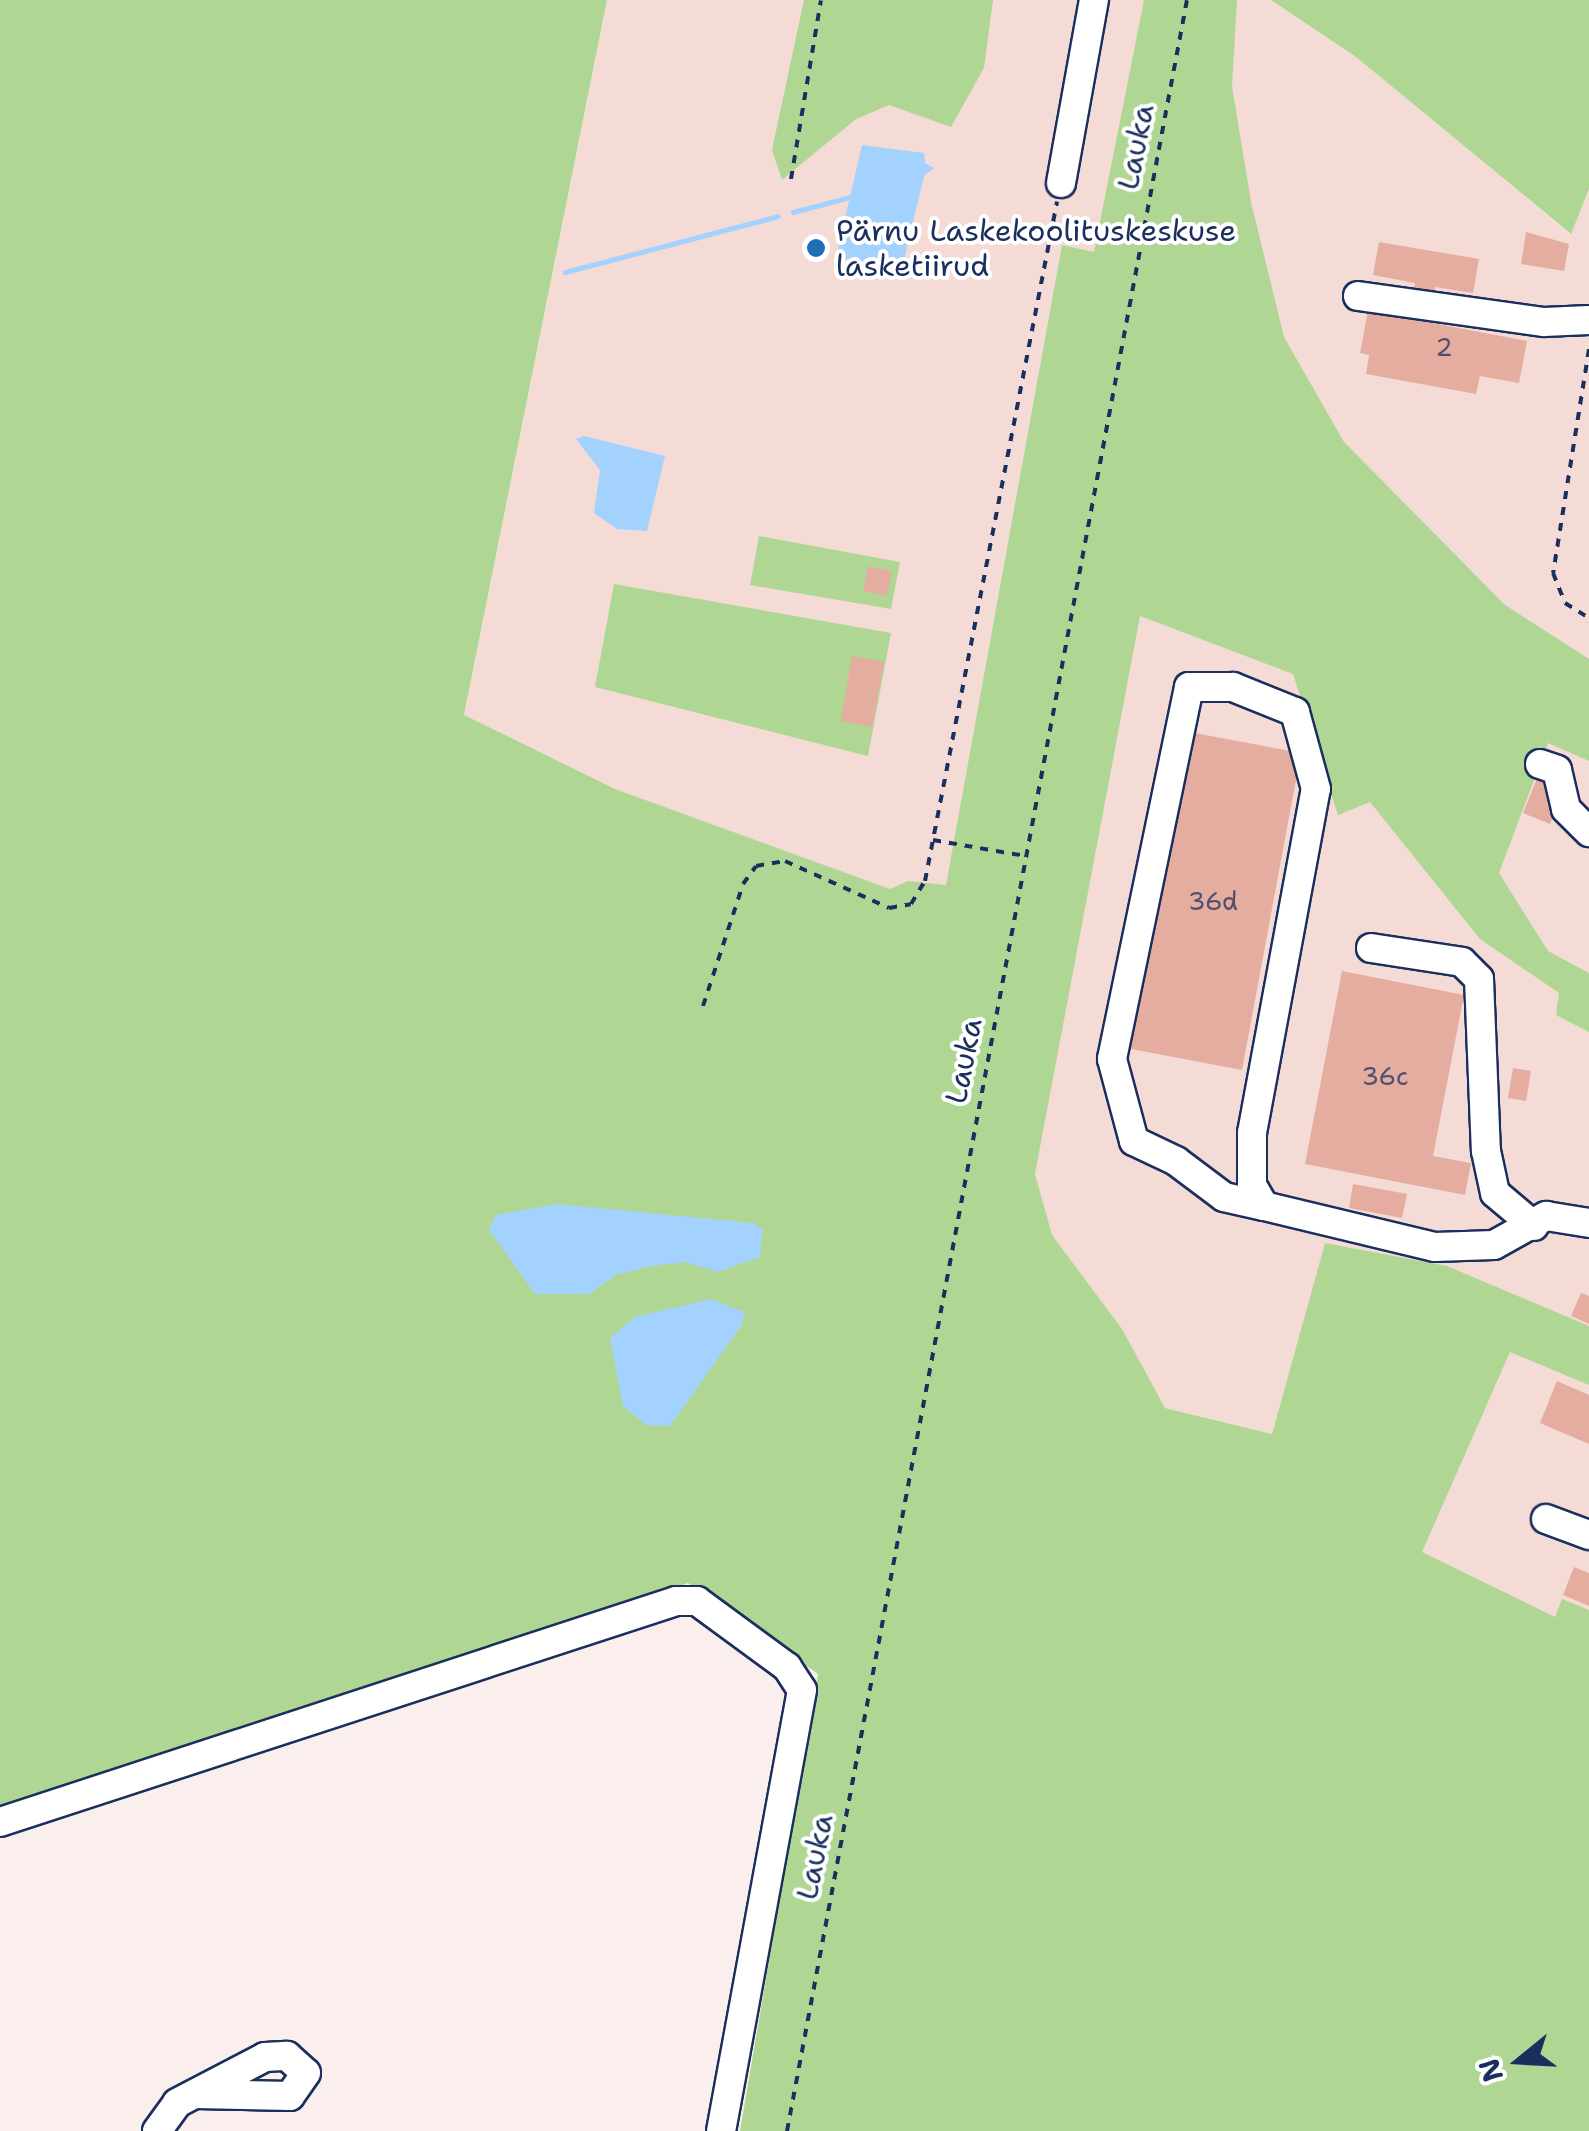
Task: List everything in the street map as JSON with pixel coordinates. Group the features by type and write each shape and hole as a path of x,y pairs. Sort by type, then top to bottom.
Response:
{"lane":[{"path":"1061,183 1094,0"},
{"path":"1358,296 1544,322 1589,320"},
{"path":"1264,1206 1252,1185 1252,1134 1316,788 1295,712 1233,687 1189,687 1112,1059 1134,1141 1176,1161 1224,1197 1435,1246 1494,1245 1546,1216 1567,1215 1589,1223"},
{"path":"1540,764 1557,770 1566,808 1589,832"},
{"path":"1372,948 1462,962 1480,979 1489,1165 1495,1193 1534,1226"},
{"path":"1546,1519 1589,1534"},
{"path":"0,1822 657,1607 696,1601 775,1656 802,1690 721,2131"},
{"path":"157,2131 177,2103 196,2094"}],"path":[{"path":"791,179 821,0"},
{"name":"Lauka","path":"786,2131 1186,0"},
{"path":"703,1006 743,884 756,866 785,861 889,908 911,904 925,881 1061,183"},
{"path":"1589,349 1553,573 1565,603 1589,618"},
{"path":"932,840 1026,856"}],"shaded area":[{"path":"607,0 1271,0 1356,57 1570,234 1589,189 1589,1662 1371,1550 1325,1244 1272,1434 1129,1399 363,691 464,715"}],"green space":[{"path":"0,0 607,0 464,715 615,789 890,889 908,881 946,885 1062,245 1094,252 1144,0 1237,0 1232,86 1251,202 1284,337 1344,442 1505,605 1589,659 1589,761 1548,743 1499,873 1548,951 1589,973 1589,1032 1556,1015 1559,993 1480,939 1370,802 1338,815 1293,674 1140,616 1035,1174 1052,1235 1122,1329 1165,1408 1272,1434 1325,1243 1447,1266 1589,1326 1589,1385 1510,1352 1422,1552 1555,1617 1562,1599 1589,1610 1589,2131 740,2131 818,1674 688,1583 0,1814"},
{"path":"804,0 993,0 984,68 951,127 889,105 856,119 782,180 772,150"},
{"path":"1271,0 1589,0 1589,189 1571,234 1356,57"},
{"path":"759,536 900,562 891,609 750,585"},
{"path":"614,584 891,633 868,756 595,687"}],"water":[{"path":"862,145 924,153 925,163 934,168 924,176 901,272 836,257"},
{"path":"584,436 665,456 647,531 617,529 594,513 600,470 576,439"},
{"path":"556,1204 753,1223 763,1229 760,1257 718,1272 686,1262 651,1266 616,1275 589,1294 535,1294 489,1230 496,1215"},
{"path":"710,1299 745,1312 741,1326 670,1426 646,1425 623,1406 610,1338 635,1317"}],"building":[{"path":"1526,232 1569,244 1564,271 1521,264"},
{"path":"1379,242 1479,259 1473,293 1435,287 1433,300 1413,297 1415,283 1373,275"},
{"path":"1368,311 1527,341 1519,383 1480,376 1476,394 1366,374 1369,355 1360,353"},
{"path":"868,566 892,571 887,596 863,591"},
{"path":"852,656 884,662 872,727 841,721"},
{"path":"1184,731 1301,753 1242,1070 1126,1048"},
{"path":"1538,776 1556,783 1547,805 1556,809 1550,824 1523,813"},
{"path":"1342,971 1464,995 1433,1156 1471,1163 1465,1195 1305,1164"},
{"path":"1513,1068 1531,1071 1526,1101 1508,1098"},
{"path":"1353,1184 1407,1194 1402,1218 1349,1208"},
{"path":"1581,1293 1589,1296 1589,1324 1571,1316"},
{"path":"1557,1381 1589,1395 1589,1444 1540,1423"},
{"path":"1574,1567 1589,1573 1589,1606 1563,1595"}],"waterway":[{"path":"793,212 850,197"},
{"path":"565,272 778,216"}],"place":[{"name":"Pärnu Laskekoolituskeskuse lasketiirud","path":"816,248"}]}
